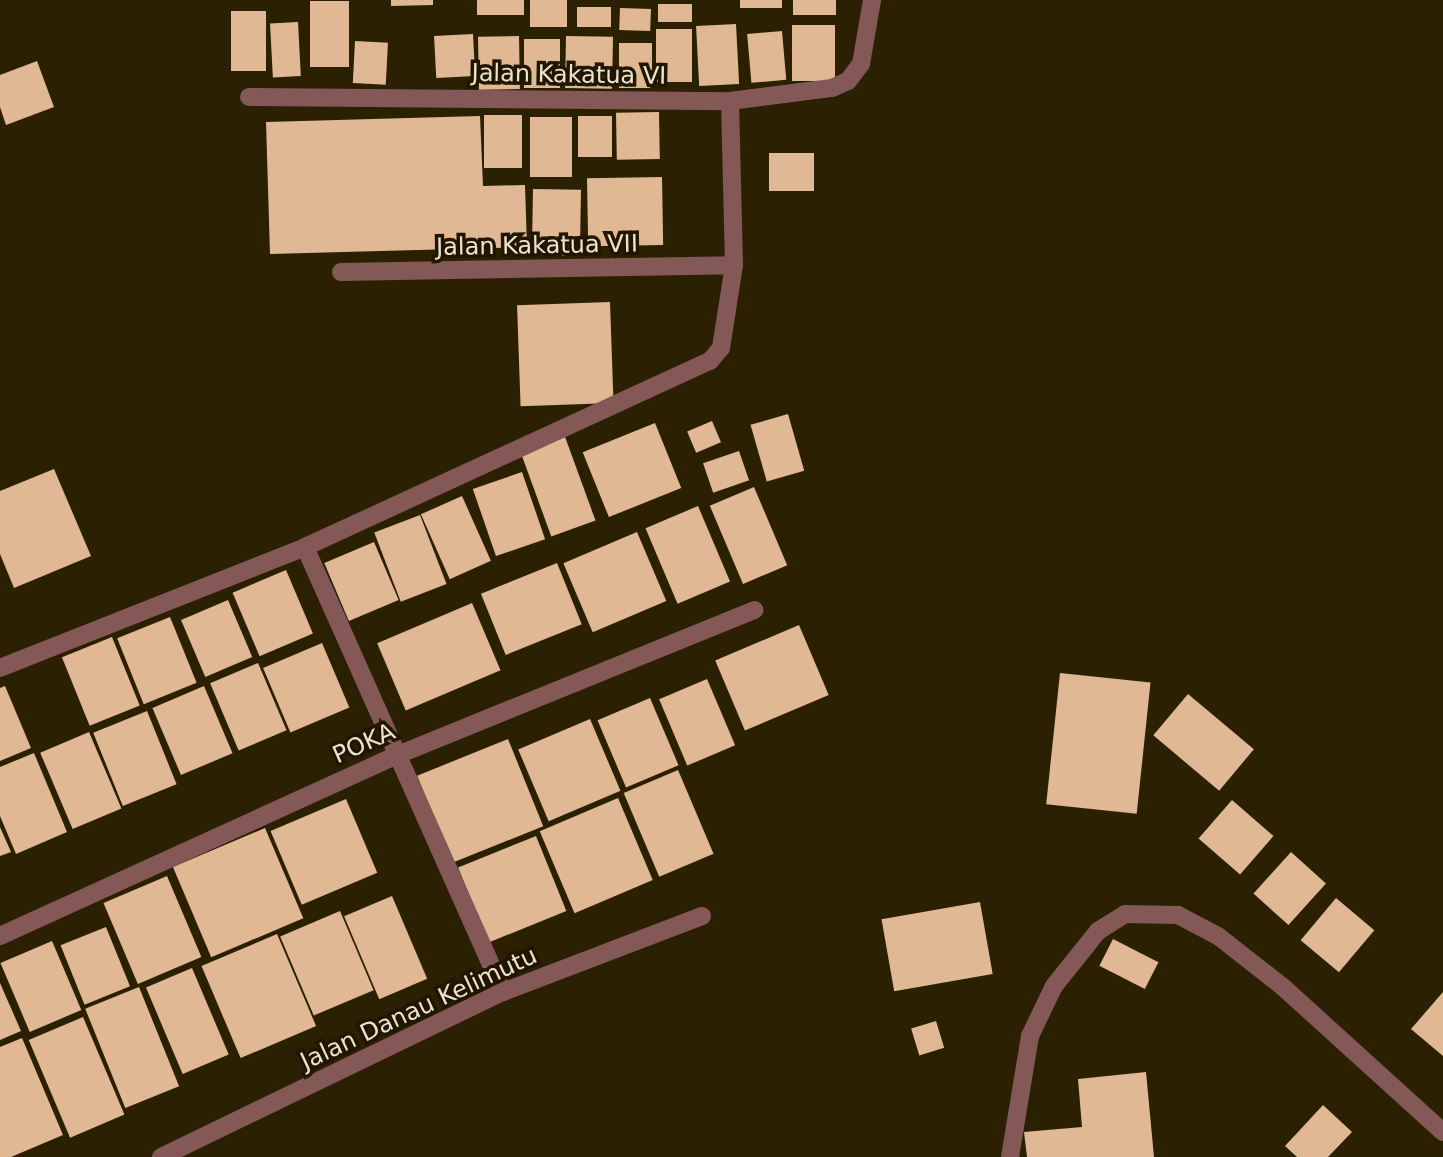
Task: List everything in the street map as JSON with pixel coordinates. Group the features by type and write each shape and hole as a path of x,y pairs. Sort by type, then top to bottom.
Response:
{"street":[{"path":"872,0 880,0"},
{"name":"Jalan Kakatua VI","path":"249,97 730,101 832,88 848,80 867,48 872,0"},
{"path":"0,668 305,547 710,361 721,348 734,265 730,101"},
{"name":"Jalan Kakatua VII","path":"341,272 734,265"},
{"path":"305,547 395,756 503,992"},
{"name":"POKA","path":"0,936 395,756 754,610"},
{"path":"1010,1157 1030,1035 1054,986 1098,931 1125,914 1178,915 1218,936 1283,987 1443,1132"},
{"name":"Jalan Danau Kelimutu","path":"161,1157 503,992 702,916"}],"building":[{"path":"391,0 433,0 433,5 391,6"},
{"path":"477,0 524,0 524,15 477,15"},
{"path":"530,0 567,0 567,27 530,27"},
{"path":"740,0 782,0 782,8 740,8"},
{"path":"793,0 836,0 836,15 793,15"},
{"path":"310,1 349,1 349,67 310,67"},
{"path":"658,4 692,4 692,22 658,22"},
{"path":"577,7 611,7 611,27 577,27"},
{"path":"620,8 651,9 650,31 619,30"},
{"path":"231,11 266,11 266,71 231,71"},
{"path":"298,22 301,76 273,77 270,23"},
{"path":"736,24 739,84 699,86 696,26"},
{"path":"792,25 835,25 835,81 792,81"},
{"path":"656,29 692,29 692,82 656,82"},
{"path":"782,31 786,80 751,83 747,34"},
{"path":"473,34 475,76 436,78 434,36"},
{"path":"519,36 520,89 479,90 478,37"},
{"path":"566,36 613,37 612,89 565,88"},
{"path":"524,39 560,39 560,88 524,88"},
{"path":"355,41 388,43 386,85 353,83"},
{"path":"619,43 652,43 652,88 619,88"},
{"path":"37,61 54,107 6,125 0,107 0,75"},
{"path":"659,112 660,159 617,160 616,113"},
{"path":"484,115 522,115 522,168 484,168"},
{"path":"480,116 483,186 525,185 527,247 270,254 266,122"},
{"path":"578,116 612,116 612,157 578,157"},
{"path":"530,117 572,117 572,177 530,177"},
{"path":"769,153 814,153 814,191 769,191"},
{"path":"662,177 663,245 588,246 587,178"},
{"path":"533,189 581,190 580,256 532,255"},
{"path":"610,302 614,403 521,406 517,305"},
{"path":"788,414 804,471 767,481 751,425"},
{"path":"712,421 721,442 696,453 687,432"},
{"path":"655,423 681,488 609,517 583,452"},
{"path":"564,434 595,520 551,537 520,450"},
{"path":"739,451 749,480 713,493 703,463"},
{"path":"54,469 91,556 14,588 0,554 0,491"},
{"path":"522,472 545,539 496,556 473,489"},
{"path":"754,487 787,565 743,584 710,506"},
{"path":"462,496 491,561 450,579 421,514"},
{"path":"698,506 730,581 678,604 646,528"},
{"path":"420,515 447,584 401,602 374,533"},
{"path":"637,532 666,601 593,632 563,563"},
{"path":"374,542 399,600 349,621 324,563"},
{"path":"557,563 582,624 506,655 481,594"},
{"path":"286,570 313,634 260,656 233,593"},
{"path":"228,600 252,657 205,677 181,620"},
{"path":"472,603 501,670 406,710 377,643"},
{"path":"170,617 197,683 144,704 117,638"},
{"path":"799,625 829,695 745,731 715,661"},
{"path":"112,637 140,706 90,726 62,657"},
{"path":"322,643 349,707 290,732 263,668"},
{"path":"258,663 287,730 239,751 210,683"},
{"path":"1060,673 1151,683 1137,814 1046,804"},
{"path":"707,679 735,745 687,766 659,699"},
{"path":"5,686 31,748 0,761 0,688"},
{"path":"204,686 233,753 181,775 152,708"},
{"path":"1188,694 1254,749 1219,791 1153,735"},
{"path":"650,698 679,765 626,787 598,720"},
{"path":"147,711 177,784 123,806 93,733"},
{"path":"590,719 620,791 549,821 518,749"},
{"path":"89,732 121,808 73,829 40,753"},
{"path":"508,739 543,826 452,863 417,776"},
{"path":"34,753 67,832 16,854 0,816 0,767"},
{"path":"678,770 714,854 659,877 624,793"},
{"path":"618,798 653,880 575,913 540,831"},
{"path":"346,799 377,873 302,905 271,831"},
{"path":"1232,800 1274,836 1240,875 1199,838"},
{"path":"0,827 11,852 0,856"},
{"path":"265,828 303,918 211,957 173,867"},
{"path":"536,836 566,911 488,943 458,867"},
{"path":"1291,852 1326,883 1288,925 1254,894"},
{"path":"167,876 201,957 138,984 103,903"},
{"path":"392,896 427,979 379,999 344,916"},
{"path":"1336,898 1374,930 1339,972 1301,940"},
{"path":"980,902 993,974 894,991 882,919"},
{"path":"340,911 374,990 314,1016 280,936"},
{"path":"106,927 130,986 85,1005 61,945"},
{"path":"277,934 316,1026 241,1058 202,966"},
{"path":"1113,939 1158,962 1145,989 1099,966"},
{"path":"52,941 81,1010 30,1032 0,963"},
{"path":"192,968 229,1055 183,1074 146,988"},
{"path":"0,983 21,1031 0,1040"},
{"path":"139,987 179,1086 125,1108 85,1009"},
{"path":"1443,992 1443,1056 1411,1029"},
{"path":"83,1017 124,1115 70,1138 29,1040"},
{"path":"936,1021 944,1048 919,1055 911,1029"},
{"path":"22,1038 63,1135 11,1157 0,1157 0,1047"},
{"path":"1146,1072 1154,1157 1027,1157 1024,1132 1082,1127 1078,1079"},
{"path":"1323,1105 1352,1132 1328,1157 1297,1157 1285,1146"}]}
